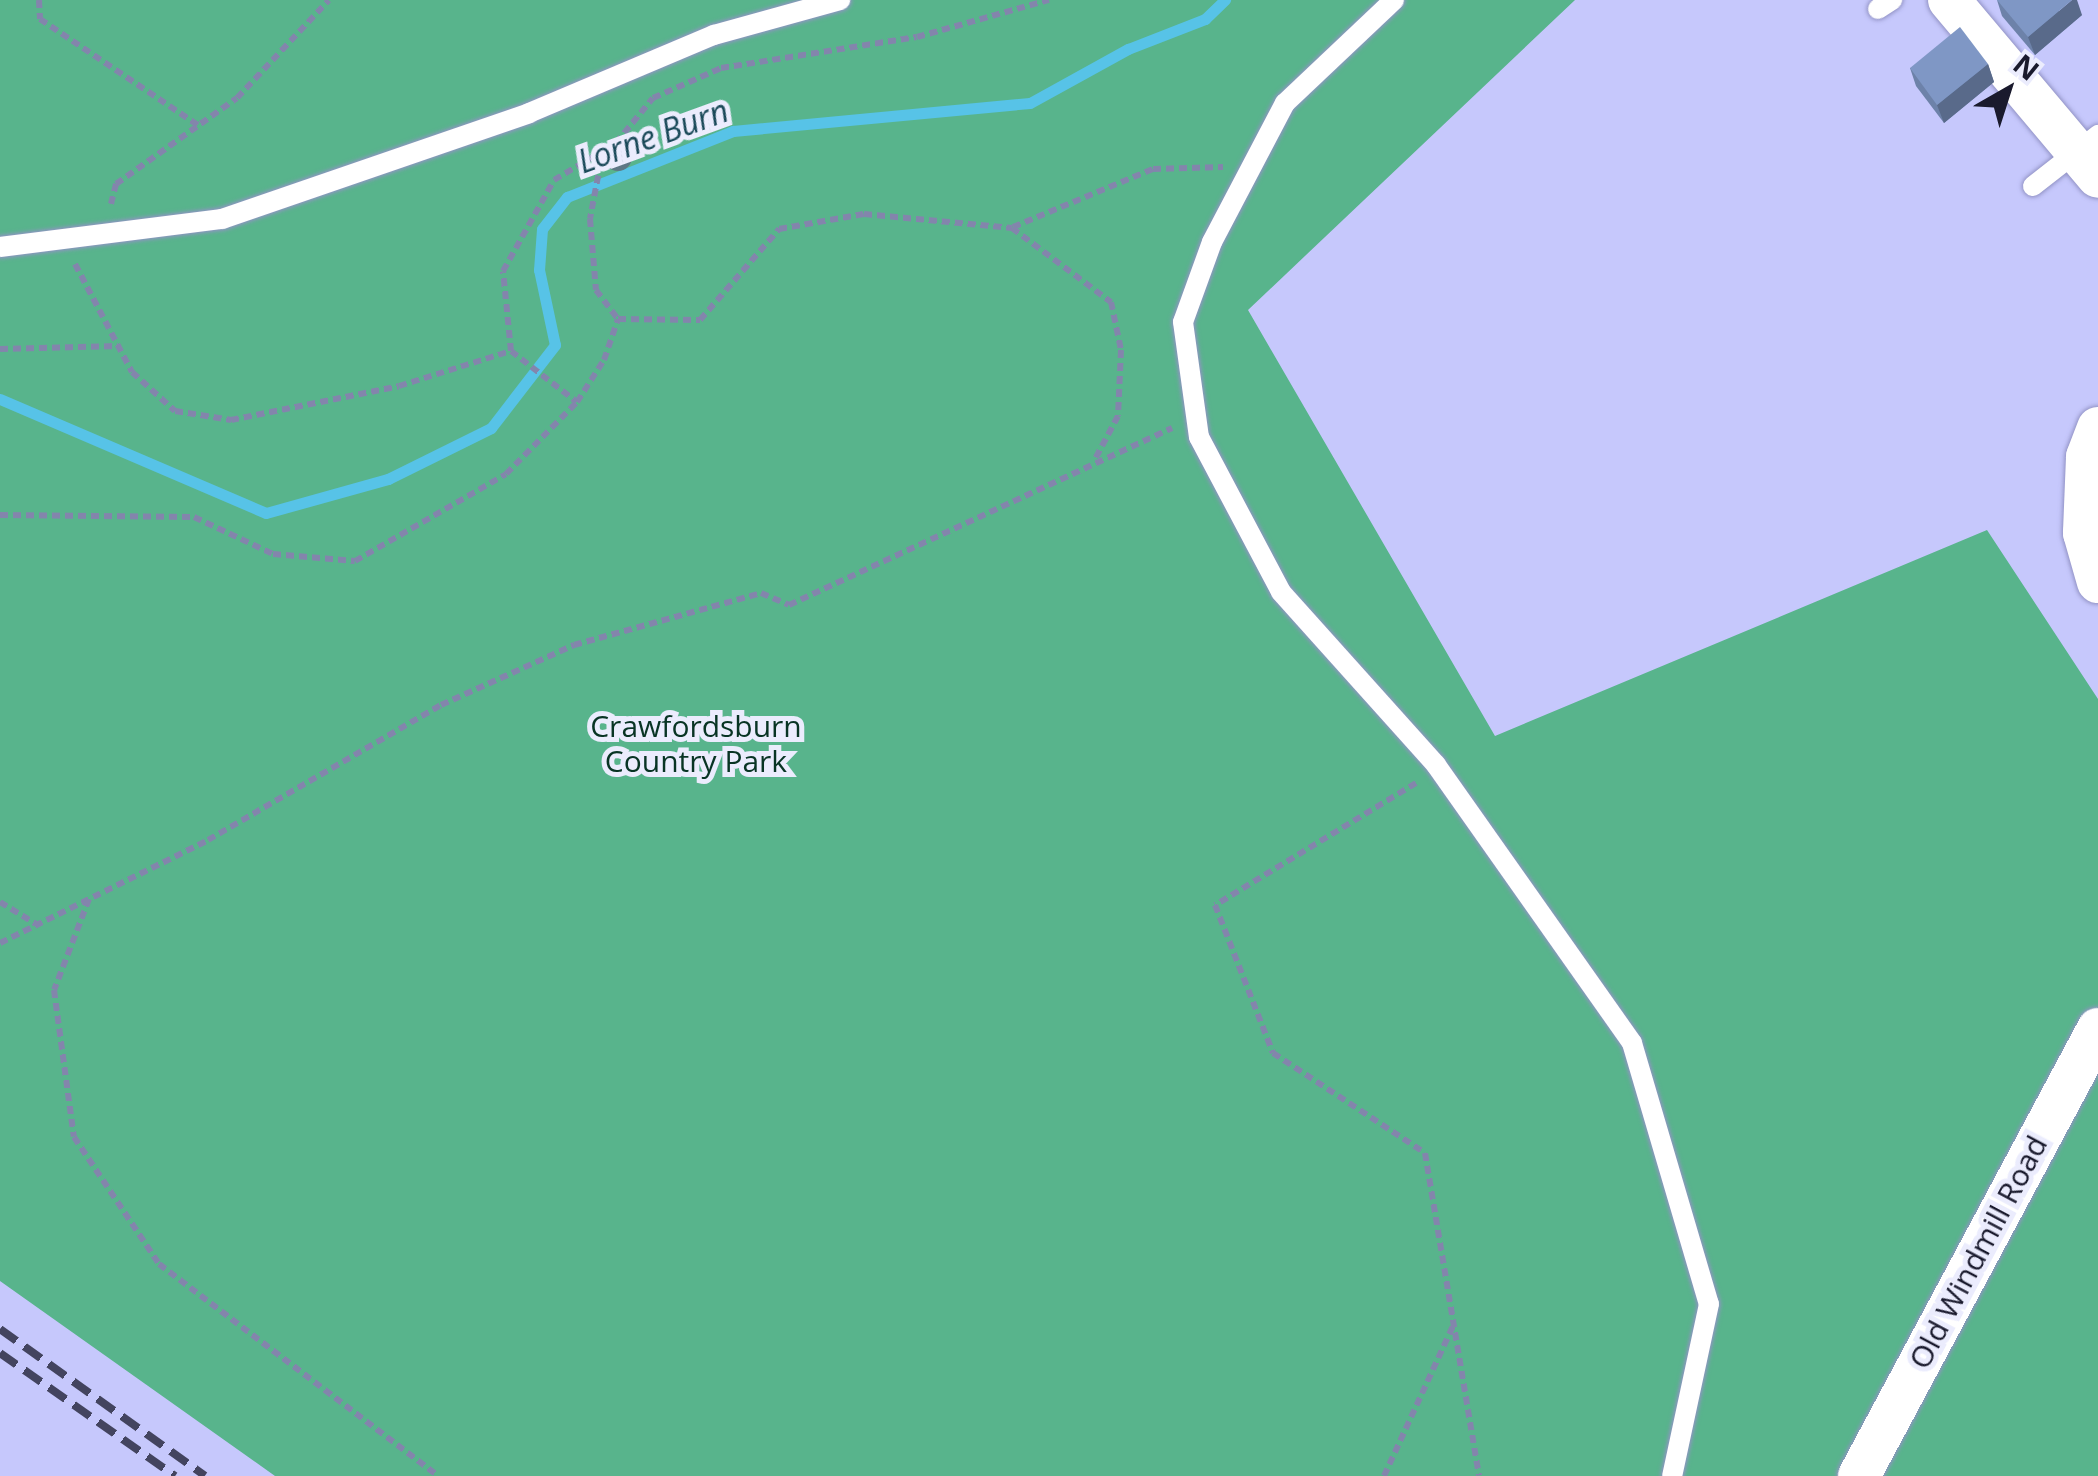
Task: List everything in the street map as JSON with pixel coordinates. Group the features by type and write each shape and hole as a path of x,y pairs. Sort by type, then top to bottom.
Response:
{"street":[{"path":"1950,0 2091,155"},
{"path":"2098,428 2087,456 2084,534 2098,582"},
{"name":"Old Windmill Road","path":"1858,1476 2098,1029"}],"lane":[{"path":"0,247 222,219 321,190 529,113 714,34 840,0"},
{"path":"1394,0 1285,102 1212,242 1183,322 1200,437 1281,592 1436,766 1632,1043 1709,1304 1672,1476"},
{"path":"2033,186 2091,155"}],"path":[{"path":"39,0 40,19 198,126"},
{"path":"104,235 116,184 236,98 329,0"},
{"path":"511,351 503,271 554,180 603,150 653,98 722,68 917,37 1049,0"},
{"path":"603,150 590,220 596,290 618,318"},
{"path":"618,318 700,320 779,229 864,214 1012,228 1153,169 1249,170"},
{"path":"1012,228 1112,302 1121,350 1118,416 1095,459"},
{"path":"63,242 132,372 175,410 231,420 399,386 511,351 577,402"},
{"path":"0,515 194,516 273,554 355,561 506,474 577,402 604,360 618,318"},
{"path":"0,348 118,346"},
{"path":"0,944 208,840 442,706 574,645 761,592 789,605 1095,459 1197,418"},
{"path":"1436,766 1216,905 1273,1053 1425,1154 1479,1476"},
{"path":"90,898 54,990 74,1136 159,1264 438,1476"},
{"path":"0,902 37,925"},
{"path":"1384,1476 1454,1325"}],"green space":[{"name":"Crawfordsburn Country Park","path":"0,0 1575,0 1248,310 1495,736 1987,530 2098,699 2098,1476 275,1476 0,1281"}],"building":[{"path":"1997,0 2072,0 2028,37"},
{"path":"1960,27 1988,64 1937,105 1910,68"}],"waterway":[{"name":"Lorne Burn","path":"0,399 266,513 388,479 491,428 555,345 539,270 542,229 567,197 733,131 1030,103 1128,49 1205,19 1225,0"}],"railway":[{"path":"0,1329 205,1476"},
{"path":"0,1353 175,1476"}]}
